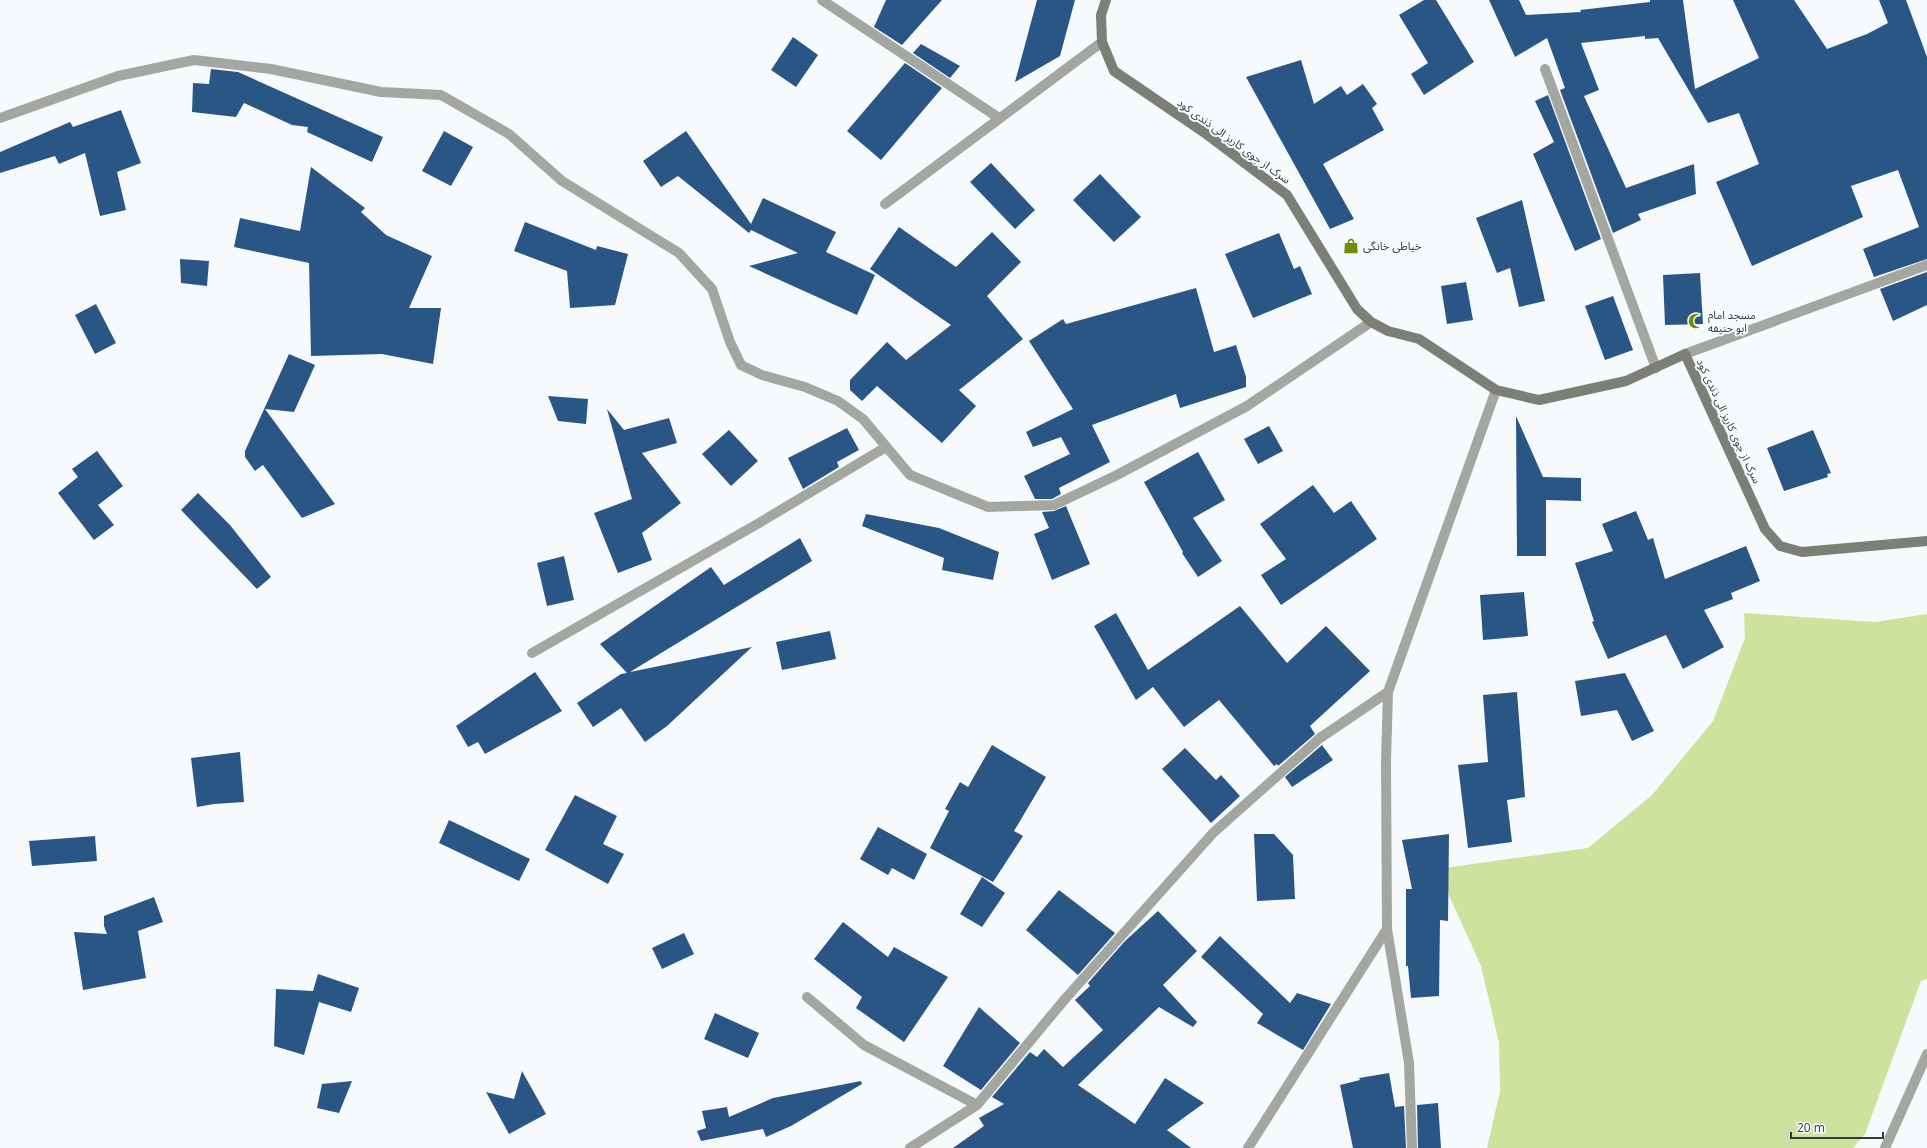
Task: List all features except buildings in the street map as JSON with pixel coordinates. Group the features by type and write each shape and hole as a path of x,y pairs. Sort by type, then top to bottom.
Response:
{"street":[{"path":"822,0 999,118"},
{"name":"سرک از جوی کاریز الی ذندی کود","path":"1106,0 1101,15 1102,42 1114,71 1206,133 1287,196 1357,309 1371,322 1388,331 1419,339 1496,390 1539,400 1626,381 1685,354 1765,529 1780,546 1802,552 1927,541"},
{"path":"885,204 1102,42"},
{"path":"0,118 118,76 194,60 271,69 381,92 441,95 509,134 562,181 679,253 712,289 730,342 741,364 762,375 805,387 838,401 863,419 910,475 988,507 1054,505 1117,475 1247,406 1371,322"},
{"path":"1545,69 1656,368"},
{"path":"1685,354 1927,265"},
{"path":"1412,1148 1409,1063 1386,929 1386,761 1388,692 1496,390"},
{"path":"532,653 759,523 886,446"},
{"path":"910,1148 977,1104 1066,999 1214,833 1320,738 1388,692"},
{"path":"1248,1148 1386,929"},
{"path":"807,997 864,1045 977,1104"},
{"path":"1885,1148 1927,1054"}],"green space":[{"path":"1744,613 1875,622 1927,614 1927,979 1921,981 1865,1134 1853,1148 1487,1148 1500,1091 1499,1043 1481,966 1437,869 1588,848 1652,795 1713,721 1745,638"}],"place":[{"name":"خیاطی خانگی","path":"1351,246"},
{"name":"مسجد امام ابو حنیفه","path":"1696,321"}]}
